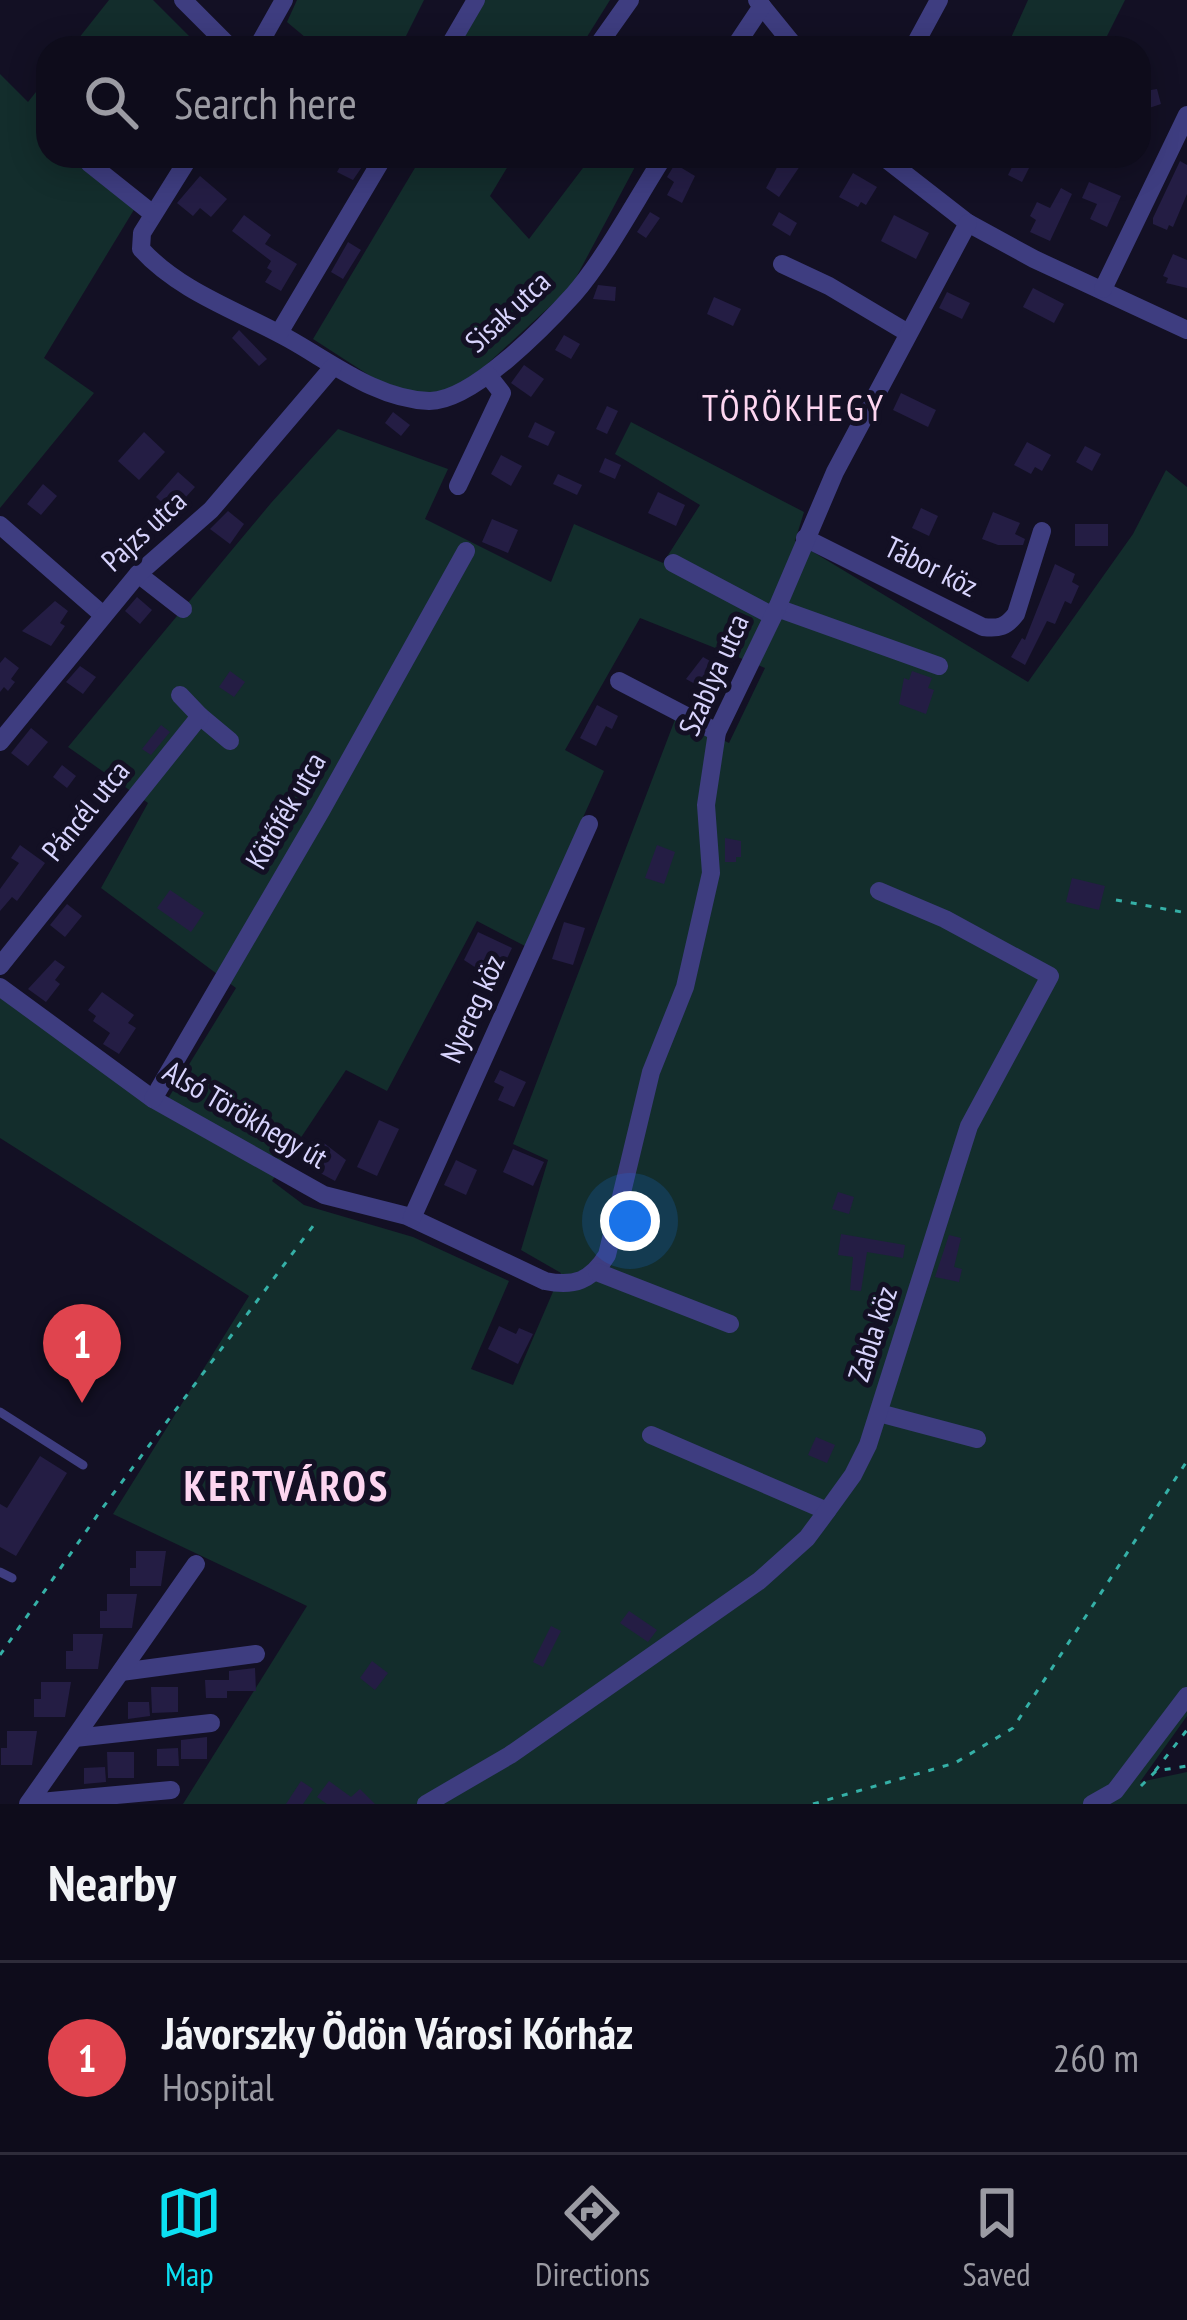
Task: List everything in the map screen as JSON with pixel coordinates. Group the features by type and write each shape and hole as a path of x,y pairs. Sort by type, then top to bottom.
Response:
{"street":[{"path":"183,0 219,36"},
{"path":"264,36 284,0"},
{"path":"455,36 476,0"},
{"path":"604,36 629,0"},
{"path":"920,36 939,0"},
{"path":"741,36 759,3 786,36"},
{"path":"1103,289 1187,115"},
{"path":"95,168 153,214 182,168"},
{"path":"279,333 377,168"},
{"name":"Sisak utca","path":"153,214 142,233 141,249 157,266 355,381 424,401 454,395 488,375 575,292 656,168"},
{"path":"897,168 968,223 1187,330"},
{"name":"Szablya utca","path":"602,1263 651,1072 685,987 711,873 706,806 717,732 805,538 968,223"},
{"path":"782,264 908,333"},
{"name":"Pajzs utca","path":"0,742 138,574 211,510 333,367"},
{"path":"458,486 502,393 488,375"},
{"path":"0,525 103,615"},
{"name":"Tábor köz","path":"805,538 995,629 1016,614 1042,531"},
{"name":"Kötőfék utca","path":"153,1099 466,551"},
{"path":"673,563 775,612 940,666"},
{"path":"138,574 183,609"},
{"path":"620,680 717,732"},
{"path":"180,695 230,740"},
{"name":"Páncél utca","path":"0,966 200,716"},
{"name":"Nyereg köz","path":"412,1218 589,824"},
{"name":"Zabla köz","path":"426,1804 510,1755 759,1581 806,1538 853,1475 914,1311 957,1154 984,1094 1050,976 879,891"},
{"name":"Alsó Törökhegy út","path":"0,987 153,1099 324,1195 412,1218 545,1281 581,1282 602,1263"},
{"path":"602,1263 730,1324"},
{"path":"879,1413 977,1439"},
{"path":"651,1435 827,1511"},
{"path":"29,1804 196,1564"},
{"path":"121,1672 256,1654"},
{"path":"1094,1803 1115,1791 1187,1696"},
{"path":"75,1738 211,1723"},
{"path":"29,1804 170,1790"}],"lane":[{"path":"0,1412 83,1465"},
{"path":"0,1571 12,1578"}],"path":[{"path":"1117,900 1187,913"},
{"path":"0,1655 101,1510 313,1226"},
{"path":"813,1804 955,1763 1013,1728 1187,1461"},
{"path":"1134,1792 1187,1730"},
{"path":"1156,1771 1187,1766"}],"green space":[{"path":"109,0 153,0 189,36 80,36"},
{"path":"297,0 424,0 406,36 304,36 287,22"},
{"path":"481,0 610,0 588,36 459,36"},
{"path":"1028,0 1125,0 1107,36 1012,36"},
{"path":"0,74 28,102 36,92 36,168 107,168 135,208 44,358 94,393 0,508"},
{"path":"415,168 507,168 490,196 529,239 583,168 634,168 571,287 484,367 453,388 428,396 398,394 313,339"},
{"path":"631,422 804,512 795,541 1028,682 1133,534 1166,470 1187,487 1187,1716 1140,1782 1187,1772 1187,1804 183,1804 307,1606 113,1514 249,1296 0,1138 0,995 161,1110 236,988 101,888 148,803 68,747 338,429 448,469 425,519 551,582 574,524 663,563 700,505 615,454","holes":["640,618 765,668 729,743 676,717 513,1144 548,1160 521,1250 561,1273 513,1385 471,1369 509,1281 413,1237 304,1205 272,1181 346,1070 387,1091 477,921 525,946 604,771 565,750"]}],"building":[{"path":"1157,89 1161,104 1151,107 1151,90"},
{"path":"1180,161 1187,165 1187,194 1173,227 1167,230 1153,224 1153,218"},
{"path":"339,168 361,168 353,180 337,172"},
{"path":"673,168 695,176 682,203 667,195 674,182 667,177"},
{"path":"777,168 799,168 779,197 766,188"},
{"path":"1012,168 1029,168 1022,182 1008,175"},
{"path":"853,173 877,187 866,205 861,202 858,207 839,197"},
{"path":"200,176 227,199 211,217 200,208 193,216 177,203"},
{"path":"1089,182 1121,196 1107,227 1090,219 1097,204 1082,198"},
{"path":"1061,188 1072,194 1050,241 1030,232 1036,220 1030,216 1037,202 1050,208"},
{"path":"650,212 660,218 646,238 637,232"},
{"path":"779,212 797,223 790,236 772,225"},
{"path":"244,215 271,235 265,244 297,264 281,291 265,282 272,271 267,268 271,261 232,231"},
{"path":"894,215 929,233 916,259 881,241"},
{"path":"348,242 361,250 343,279 331,272"},
{"path":"1173,254 1187,260 1187,288 1166,283 1168,278 1163,276"},
{"path":"598,285 616,287 615,301 593,299"},
{"path":"1033,288 1064,304 1054,323 1023,307"},
{"path":"947,292 970,303 962,319 939,308"},
{"path":"714,297 741,309 733,326 707,314"},
{"path":"239,330 267,359 259,366 232,338"},
{"path":"564,335 580,344 571,359 555,350"},
{"path":"524,365 544,379 531,397 511,383"},
{"path":"901,393 936,410 928,427 893,410"},
{"path":"607,406 618,411 607,434 596,429"},
{"path":"393,412 410,425 401,436 385,423"},
{"path":"535,422 555,432 548,446 528,437"},
{"path":"144,432 165,452 139,480 118,461"},
{"path":"1027,442 1051,455 1042,471 1035,467 1031,474 1014,465"},
{"path":"1085,446 1101,454 1092,471 1076,462"},
{"path":"501,455 522,466 511,486 491,474"},
{"path":"605,458 621,465 615,479 599,472"},
{"path":"178,472 195,487 185,498 180,494 168,508 156,497"},
{"path":"558,474 582,485 577,495 553,484"},
{"path":"43,484 57,496 41,515 27,504"},
{"path":"658,492 685,505 676,526 648,513"},
{"path":"921,508 938,516 929,536 912,528"},
{"path":"228,511 244,524 230,544 210,529"},
{"path":"993,512 1020,523 1015,534 1025,539 1023,545 998,545 982,539"},
{"path":"492,519 518,530 508,553 482,542"},
{"path":"1075,524 1108,524 1108,546 1075,546"},
{"path":"1055,564 1075,574 1072,582 1079,586 1071,604 1065,601 1055,624 1047,621 1025,665 1011,657 1025,640"},
{"path":"137,597 152,610 140,624 125,611"},
{"path":"55,601 68,611 60,623 65,626 51,646 22,631"},
{"path":"5,657 19,668 8,691 4,687 0,692 0,663"},
{"path":"703,657 719,666 706,690 686,679"},
{"path":"80,666 96,677 83,694 66,682"},
{"path":"230,671 245,682 234,697 219,687"},
{"path":"912,671 932,678 928,688 934,690 926,714 899,704 904,678 909,680"},
{"path":"597,705 618,716 612,729 606,726 596,746 580,738"},
{"path":"161,725 170,732 151,755 142,749"},
{"path":"31,728 48,742 28,766 11,753"},
{"path":"62,765 76,776 67,788 53,777"},
{"path":"725,838 741,841 741,857 736,862 725,862"},
{"path":"20,845 45,863 17,901 12,897 0,911 0,889 19,863 11,858"},
{"path":"657,845 675,852 664,884 645,878"},
{"path":"1072,878 1105,886 1099,910 1066,902"},
{"path":"170,890 204,913 191,932 157,908"},
{"path":"67,904 82,916 65,937 50,925"},
{"path":"564,922 585,928 573,965 552,959"},
{"path":"478,932 512,948 496,981 464,960"},
{"path":"55,960 65,967 55,980 60,984 46,1002 28,989"},
{"path":"102,992 134,1015 128,1023 136,1028 119,1054 103,1044 110,1033 93,1021 96,1016 88,1010"},
{"path":"500,1070 526,1082 514,1107 498,1100 504,1087 494,1082"},
{"path":"379,1120 399,1129 377,1176 357,1167"},
{"path":"320,1140 346,1160 335,1181 300,1162 312,1141 318,1144"},
{"path":"513,1149 544,1162 533,1186 503,1172"},
{"path":"456,1160 477,1170 466,1195 444,1185"},
{"path":"838,1192 854,1197 849,1214 832,1209"},
{"path":"841,1234 905,1245 903,1258 867,1252 861,1291 850,1290 853,1257 838,1255"},
{"path":"949,1235 961,1238 954,1267 962,1269 959,1282 935,1277"},
{"path":"499,1326 516,1334 519,1328 533,1334 518,1364 488,1349"},
{"path":"858,1340 880,1345 876,1361 854,1357"},
{"path":"816,1437 835,1445 827,1463 808,1455"},
{"path":"40,1456 67,1473 16,1556 0,1547 0,1504 7,1508"},
{"path":"136,1551 166,1551 161,1586 130,1586"},
{"path":"107,1594 137,1594 132,1628 100,1628"},
{"path":"629,1611 657,1630 648,1642 620,1623"},
{"path":"551,1626 561,1631 543,1667 533,1662"},
{"path":"73,1634 103,1634 98,1669 66,1669"},
{"path":"372,1661 388,1673 375,1690 360,1678"},
{"path":"255,1668 256,1691 227,1691 227,1698 206,1698 205,1680 229,1680 229,1671"},
{"path":"41,1682 71,1682 65,1717 34,1717"},
{"path":"151,1687 178,1687 178,1712 152,1713"},
{"path":"128,1702 149,1702 150,1716 128,1719"},
{"path":"7,1731 37,1731 32,1765 1,1765"},
{"path":"207,1737 207,1759 181,1759 181,1740"},
{"path":"178,1748 179,1766 157,1766 157,1749"},
{"path":"107,1752 134,1752 134,1778 108,1778"},
{"path":"105,1767 106,1782 84,1784 84,1768"},
{"path":"301,1781 313,1789 303,1804 286,1804"},
{"path":"329,1781 351,1797 360,1789 375,1804 327,1804 317,1797"}],"place":[{"name":"Jávorszky Ödön Városi Kórház","path":"82,1403"}],"district":[{"name":"TÖRÖKHEGY","path":"794,408"},
{"name":"KERTVÁROS","path":"287,1486"}]}
